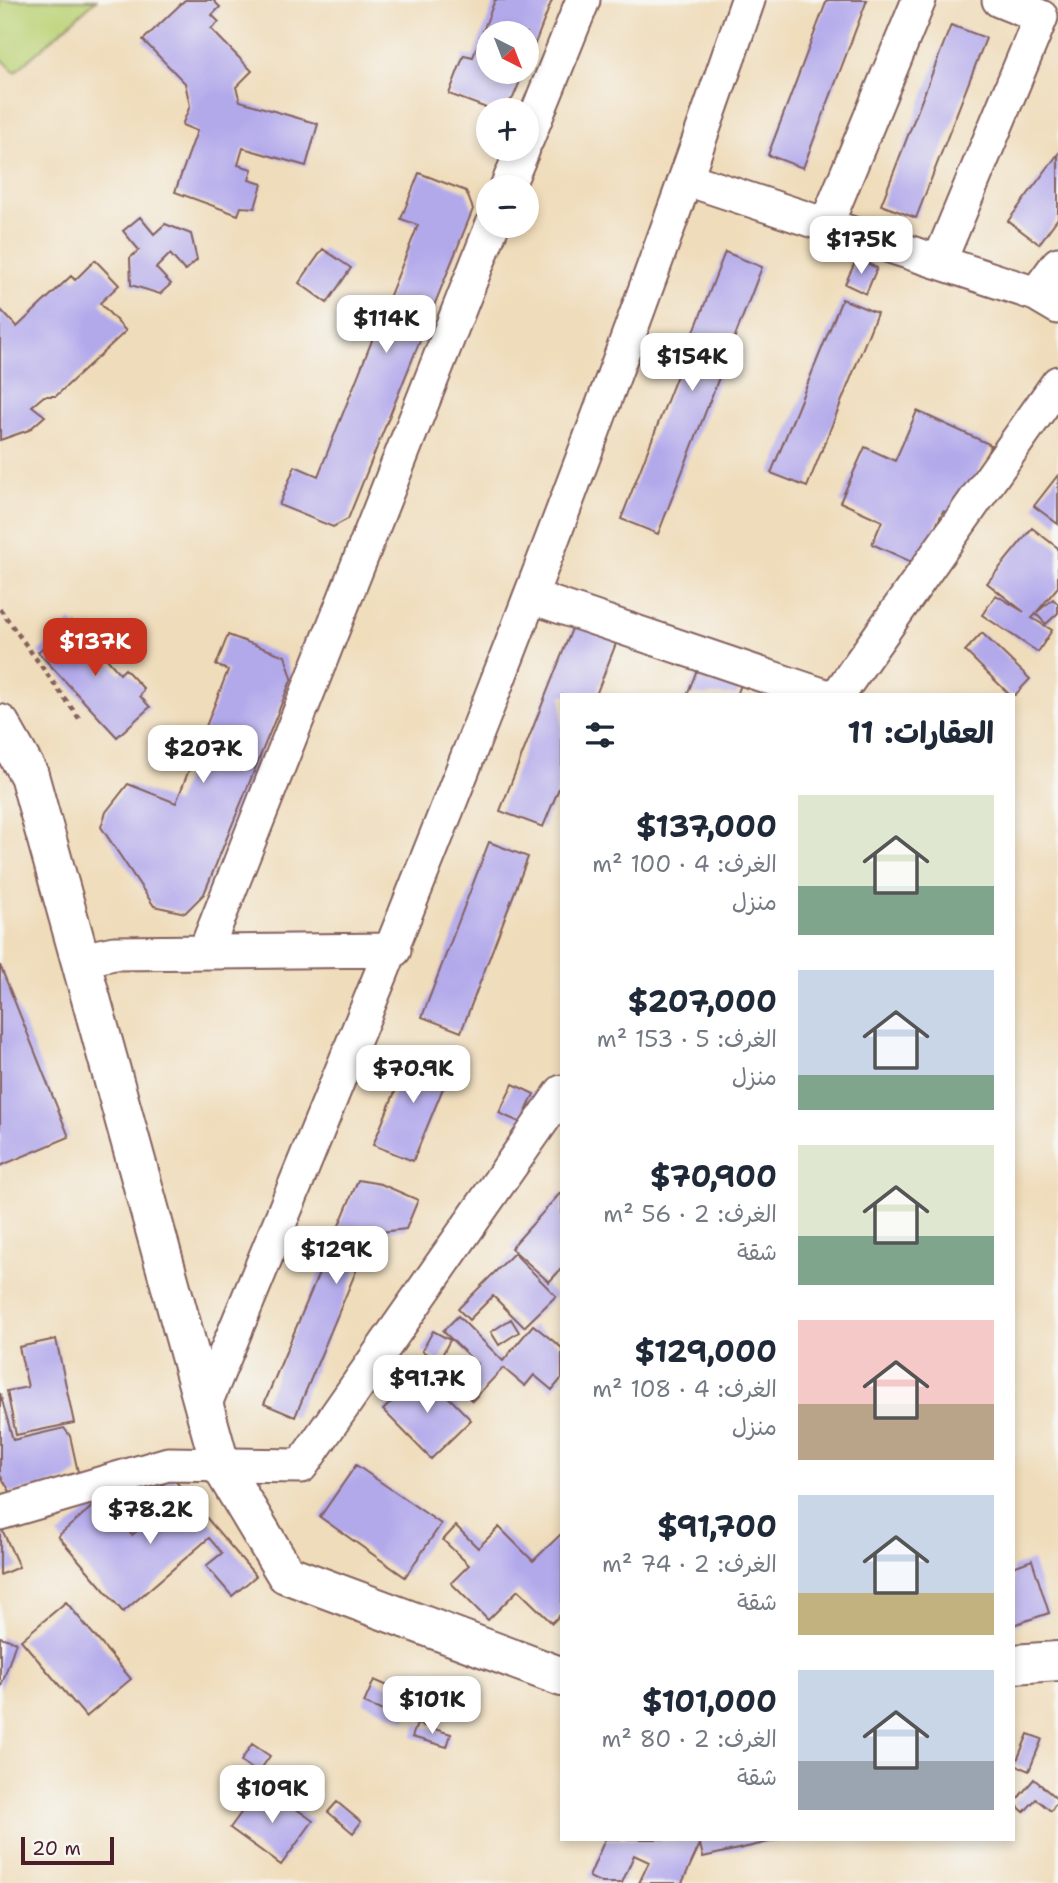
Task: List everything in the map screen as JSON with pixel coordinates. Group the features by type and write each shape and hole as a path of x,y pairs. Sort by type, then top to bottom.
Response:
{"main road":[{"path":"0,724 29,775 220,1464 286,1574 560,1676"},
{"path":"1015,1664 1058,1661"}],"street":[{"path":"539,109 583,0"},
{"path":"204,1406 394,950 532,597 687,179 748,0"},
{"path":"826,225 919,0"},
{"path":"939,262 1041,17 1005,1"},
{"path":"687,179 1047,300 1058,264"},
{"path":"205,952 487,238"},
{"path":"839,693 1058,383"},
{"path":"532,597 816,693"},
{"path":"80,960 114,954 394,950"},
{"path":"0,1513 168,1464 301,1466 560,1095"}],"path":[{"path":"0,609 81,720"}],"green space":[{"path":"0,0 96,0 15,72 0,57"}],"building":[{"path":"185,0 213,0 220,7 212,15 219,22 211,29 252,71 236,87 240,101 318,124 306,166 243,148 238,165 252,169 249,180 262,184 255,208 241,207 238,215 175,192 197,131 182,125 190,106 185,83 143,40"},
{"path":"495,0 552,0 539,33 539,21 487,21"},
{"path":"827,0 867,0 803,168 768,155"},
{"path":"951,25 986,38 916,218 881,205"},
{"path":"476,49 476,84 519,84 513,98 476,98 476,104 449,94 464,55 473,57"},
{"path":"1058,154 1058,218 1039,244 1008,221"},
{"path":"419,173 466,191 473,209 348,519 333,527 279,505 295,466 318,476 418,225 401,219"},
{"path":"140,217 154,234 165,224 191,234 197,260 185,271 170,254 156,268 171,284 160,294 131,285 130,258 139,250 123,231"},
{"path":"323,249 351,268 327,303 299,283"},
{"path":"725,252 762,267 658,534 621,519"},
{"path":"857,258 877,268 866,294 845,284"},
{"path":"95,260 119,285 100,303 126,331 56,396 44,396 32,406 45,416 29,430 0,440 0,309 17,327 71,276 75,280"},
{"path":"842,299 877,313 807,487 771,473"},
{"path":"917,411 991,445 957,517 943,511 918,565 872,544 882,521 840,502 865,447 895,461"},
{"path":"1058,475 1058,524 1034,506"},
{"path":"1032,528 1058,548 1058,587 1036,613 1053,599 1058,604 1058,613 1046,624 1036,614 1032,618 1052,630 1038,652 982,615 996,595 1024,612 987,583"},
{"path":"577,616 620,633 597,693 560,693 560,786 543,827 500,811"},
{"path":"71,621 83,634 91,630 105,646 100,651 120,674 125,669 144,689 140,696 150,707 117,737 38,652"},
{"path":"982,633 1030,679 1015,695 1008,693 965,651"},
{"path":"228,635 285,656 292,678 204,894 185,913 154,906 101,827 106,812 128,784 176,803 228,670 216,665"},
{"path":"699,665 742,682 738,693 688,693"},
{"path":"489,842 528,857 461,1032 422,1017"},
{"path":"0,965 69,1137 0,1166"},
{"path":"413,1048 453,1064 413,1161 373,1145"},
{"path":"513,1084 534,1094 521,1123 499,1113"},
{"path":"358,1180 381,1184 418,1200 406,1229 372,1233 295,1417 264,1404"},
{"path":"560,1193 560,1270 549,1282 511,1248"},
{"path":"514,1253 556,1296 524,1327 493,1296 469,1320 458,1309"},
{"path":"458,1316 503,1361 533,1325 560,1346 560,1380 552,1390 534,1375 525,1386 503,1368 472,1401 457,1385 477,1364 443,1331"},
{"path":"511,1319 519,1332 499,1345 491,1332"},
{"path":"433,1331 450,1340 439,1361 422,1351"},
{"path":"56,1339 74,1423 16,1435 7,1391 28,1387 19,1347"},
{"path":"423,1371 471,1420 431,1459 383,1410"},
{"path":"0,1393 13,1440 64,1428 70,1436 78,1472 66,1480 11,1493 0,1475"},
{"path":"356,1465 441,1524 405,1577 320,1517"},
{"path":"172,1477 256,1576 232,1596 206,1566 222,1553 209,1538 123,1612 58,1536 101,1499 132,1535 145,1524 133,1510"},
{"path":"0,1525 19,1567 0,1575"},
{"path":"456,1526 478,1548 499,1527 533,1561 560,1535 560,1615 552,1623 518,1590 488,1620 451,1583 469,1565 443,1540"},
{"path":"1032,1560 1049,1613 1015,1624 1015,1566"},
{"path":"66,1602 131,1679 86,1717 21,1640"},
{"path":"0,1637 16,1642 0,1690"},
{"path":"374,1680 416,1698 406,1721 364,1703"},
{"path":"417,1724 451,1734 447,1747 412,1737"},
{"path":"1028,1734 1042,1739 1029,1771 1015,1765"},
{"path":"252,1744 270,1756 258,1773 241,1761"},
{"path":"1034,1779 1058,1800 1051,1811 1036,1799 1024,1812 1015,1802"},
{"path":"262,1784 313,1821 281,1865 230,1828"},
{"path":"337,1802 361,1822 353,1833 328,1812"},
{"path":"604,1841 774,1841 703,1857 700,1844 682,1883 639,1883 649,1862 634,1855 622,1883 602,1883 589,1877"}]}
